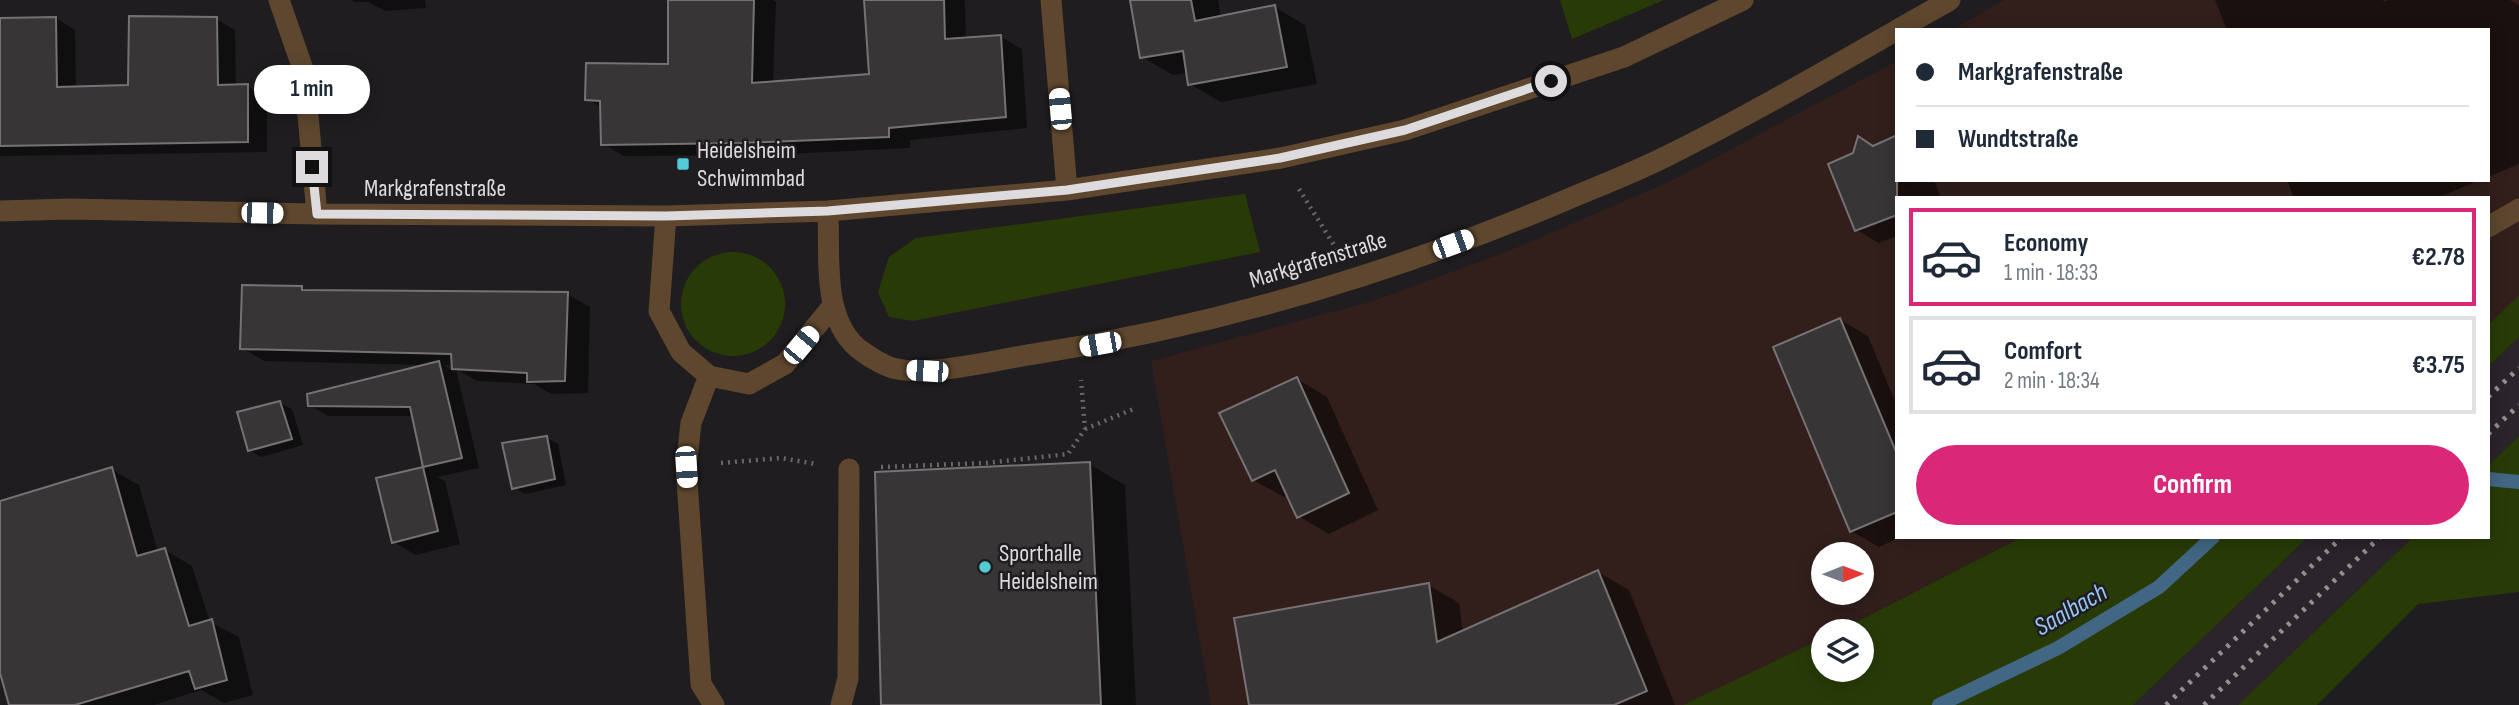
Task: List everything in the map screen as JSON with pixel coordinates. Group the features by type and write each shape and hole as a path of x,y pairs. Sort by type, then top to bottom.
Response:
{"street":[{"path":"279,0 304,72 317,214"},
{"path":"1051,0 1067,190"},
{"name":"Markgrafenstraße","path":"0,211 70,209 666,216 828,211 1067,190 1280,158 1405,130 1624,57 1743,0"},
{"name":"Markgrafenstraße","path":"1901,28 1950,0"},
{"name":"Markgrafenstraße","path":"828,211 832,307 844,335 862,352 894,368 927,371 1121,340 1354,280 1503,227 1661,159 1777,99 1895,31"},
{"path":"2490,226 2519,209"},
{"path":"666,216 659,310 681,352 709,376 749,384 785,364 832,307"},
{"path":"709,376 691,423 686,467 701,684 714,705"},
{"path":"841,705 848,678 849,469"}],"path":[{"path":"1280,158 1354,280"},
{"path":"1079,347 1085,429"},
{"path":"686,467 781,458 849,469 986,463 1068,454 1085,429 1136,408"}],"shaded area":[{"path":"2004,0 2519,0 2519,295 2490,323 2490,196 1895,196 1895,539 2018,539 1862,619 1811,619 1811,644 1683,705 1211,705 1151,361 1373,301 1511,250 1673,180 1895,62 1895,182 2490,182 2490,28 1955,28"},
{"path":"2519,337 2519,436 2490,464 2490,365"},
{"path":"2306,539 2411,539 2238,705 2133,705"}],"green space":[{"path":"1560,0 1664,0 1572,39"},
{"path":"1245,194 1260,252 913,321 889,317 878,292 889,257 916,238"},
{"path":"733,252 753,256 770,267 781,284 785,304 781,324 770,341 753,352 733,356 713,352 696,341 685,324 681,304 685,284 696,267 713,256"},
{"path":"2519,295 2519,337 2490,365 2490,323"},
{"path":"2519,436 2519,592 2418,604 2317,705 2238,705 2411,539 2490,539 2490,464"},
{"path":"2018,539 2306,539 2133,705 1683,705 1811,644 1811,682 1874,682 1874,619 1862,619"}],"building":[{"path":"668,0 754,0 752,83 869,74 864,0 944,0 945,39 1001,35 1006,117 889,128 889,137 601,145 600,101 585,100 586,63 668,64"},
{"path":"1130,0 1191,0 1195,21 1275,5 1287,67 1188,85 1183,51 1140,58"},
{"path":"129,16 217,17 218,85 248,84 248,142 0,146 0,18 56,17 57,87 128,85"},
{"path":"1858,136 1873,146 1895,136 1895,216 1855,231 1828,164 1853,153"},
{"path":"242,285 302,286 302,290 568,292 565,381 527,382 527,373 452,369 451,354 240,349"},
{"path":"1840,318 1895,449 1895,513 1850,532 1773,347"},
{"path":"439,361 462,458 423,467 410,407 308,406 307,394"},
{"path":"1297,377 1349,493 1297,518 1275,470 1252,481 1219,413"},
{"path":"280,401 292,439 248,451 237,412"},
{"path":"547,436 555,479 512,489 502,443"},
{"name":"Sporthalle Heidelsheim","path":"1090,462 1101,705 881,705 875,472"},
{"path":"112,467 137,556 165,548 189,626 212,619 227,680 195,689 189,671 75,705 9,705 0,673 0,501"},
{"path":"423,467 438,531 392,543 376,478"},
{"path":"1598,570 1647,691 1614,705 1249,705 1234,618 1429,583 1437,642"}],"waterway":[{"name":"Saalbach","path":"2490,479 2519,482"},
{"name":"Saalbach","path":"1939,705 2058,648 2159,587 2211,539"}],"railway":[{"path":"2490,395 2519,368"},
{"path":"2490,432 2519,405"},
{"path":"2166,705 2340,539"},
{"path":"2204,705 2378,539"}],"place":[{"name":"Heidelsheim Schwimmbad","path":"683,164"},
{"name":"Sporthalle Heidelsheim","path":"985,567"}],"route":[{"path":"312,167 317,214 666,216 828,211 1067,190 1280,158 1405,130 1551,81"}]}
